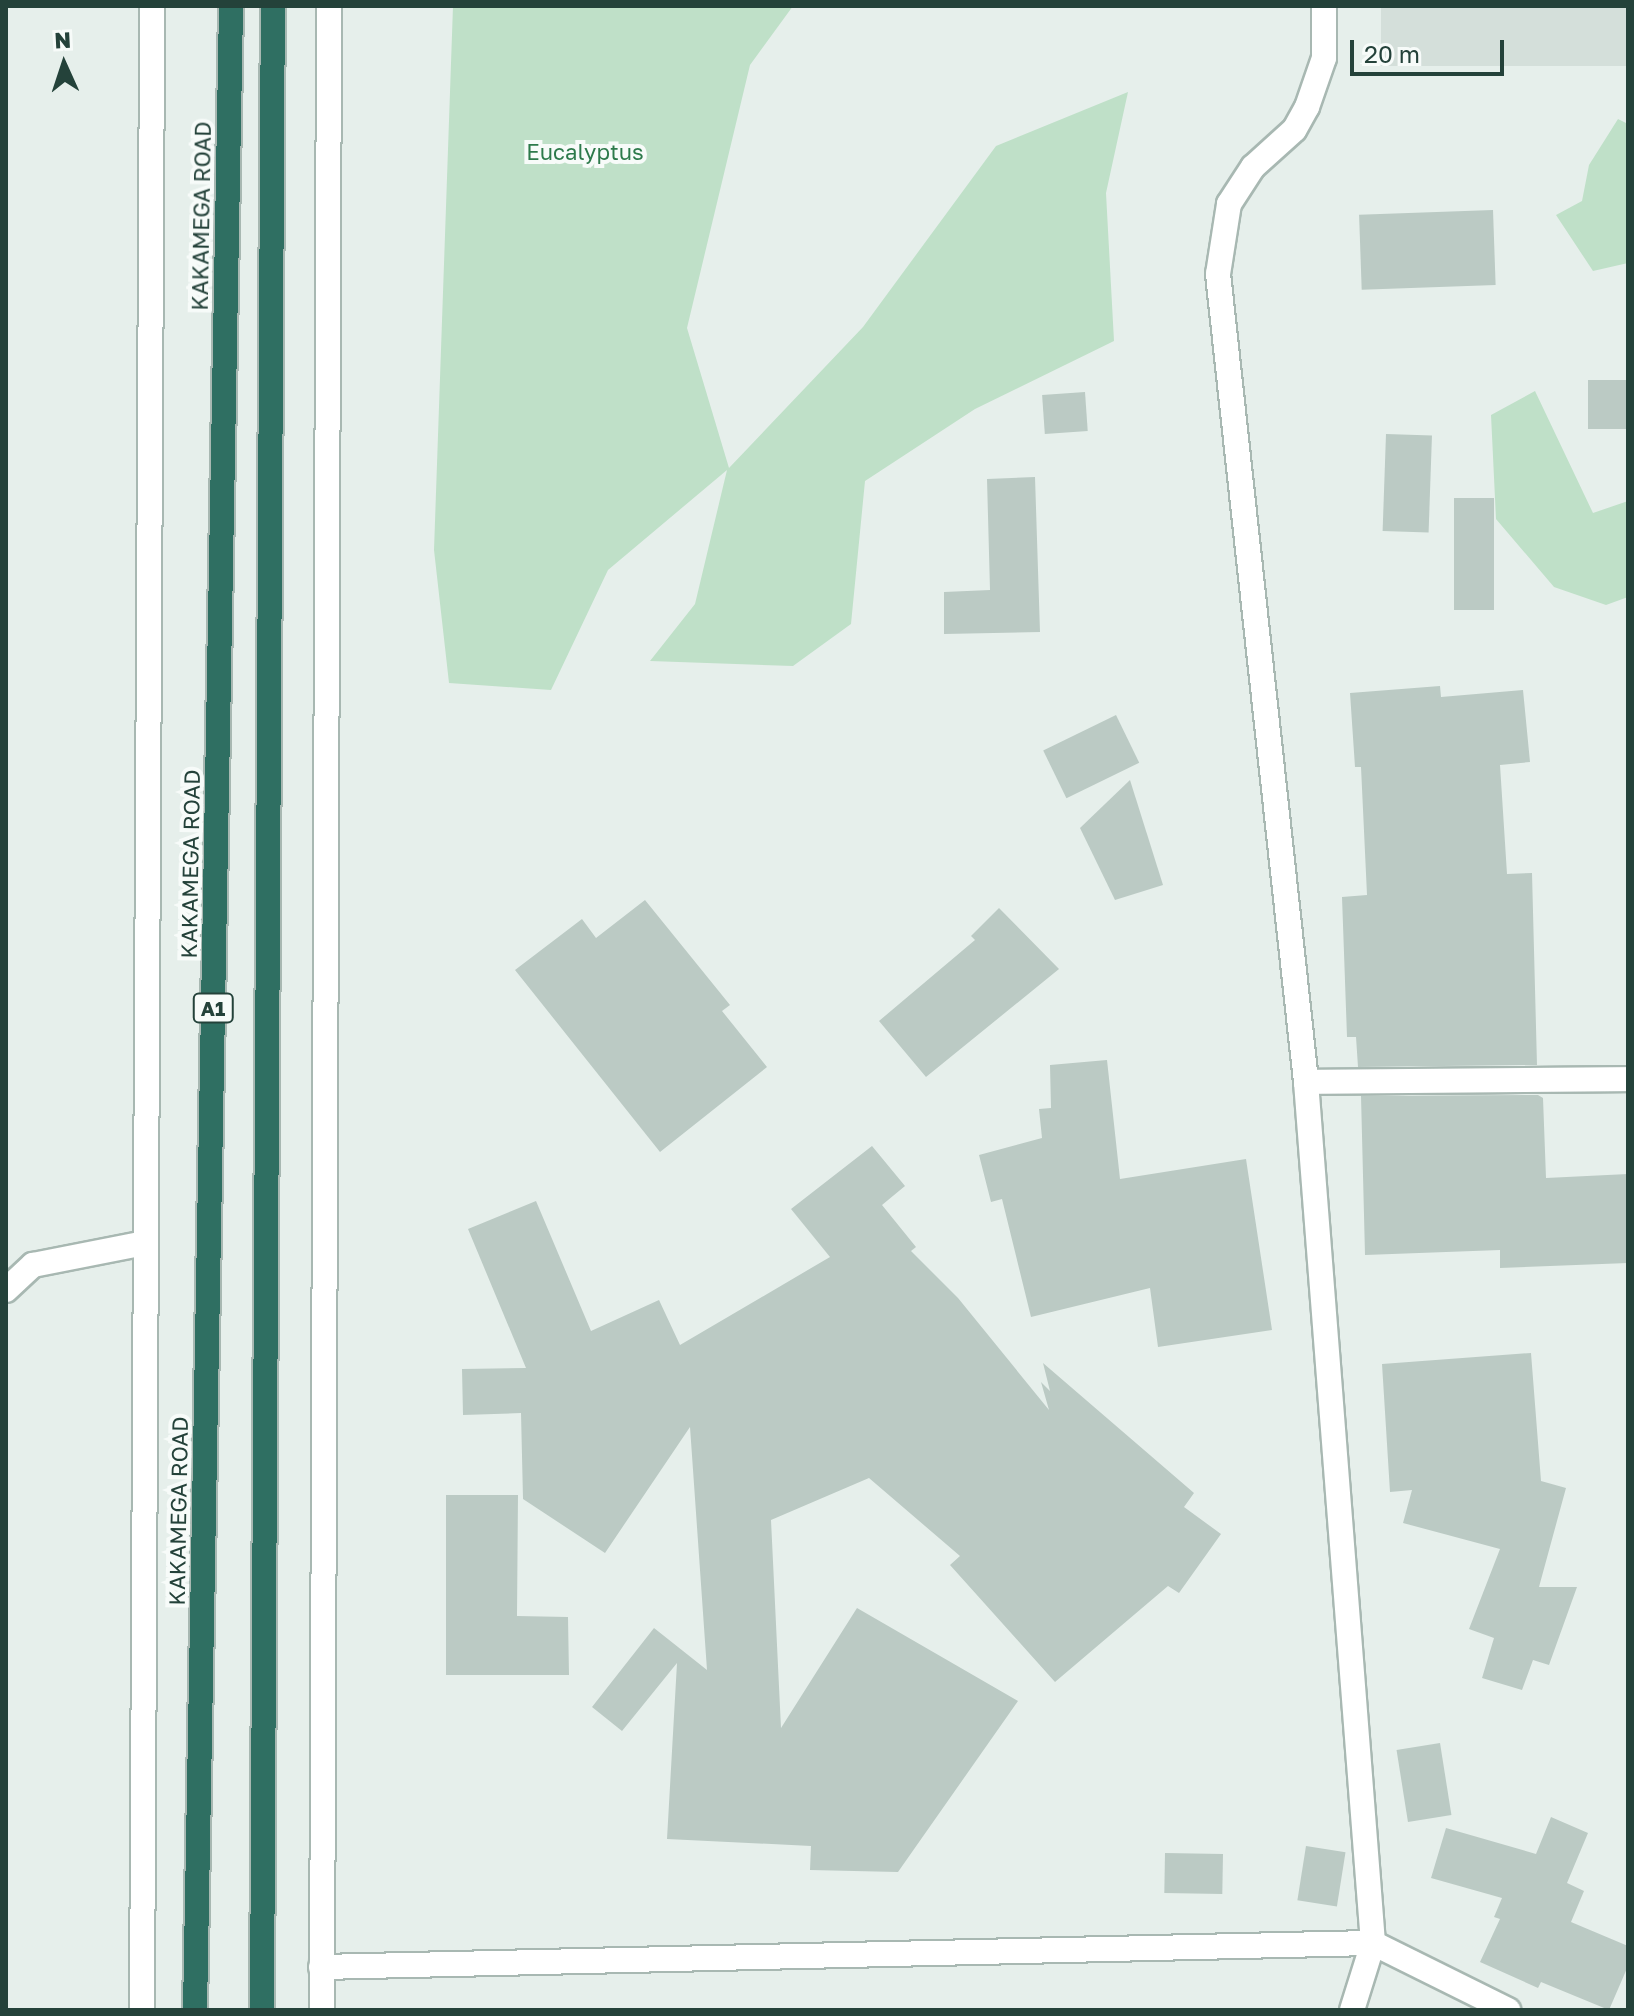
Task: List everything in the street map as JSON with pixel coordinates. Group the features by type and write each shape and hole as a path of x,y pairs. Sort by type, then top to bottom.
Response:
{"highway":[{"name":"KAKAMEGA ROAD","path":"195,2010 231,6"},
{"name":"A1","path":"262,2010 273,6"}],"street":[{"path":"142,2010 152,6"},
{"path":"322,2010 329,6"},
{"path":"1324,6 1324,58 1307,107 1294,130 1253,167 1229,204 1218,274 1306,1082 1373,1943 1352,2010"},
{"path":"1306,1082 1628,1079"},
{"path":"6,1290 33,1265 145,1243"},
{"path":"321,1967 1373,1943 1508,2010"}],"shaded area":[{"path":"1381,6 1628,6 1628,66 1381,66"}],"green space":[{"name":"Eucalyptus","path":"453,6 793,6 750,65 687,328 729,468 863,327 996,146 1128,92 1106,193 1114,341 975,409 865,481 851,624 793,666 650,661 695,604 727,470 608,570 551,690 449,683 434,550"},
{"path":"1618,119 1628,124 1628,263 1593,271 1556,215 1582,201 1589,165"},
{"path":"1535,391 1593,513 1628,501 1628,597 1606,605 1554,587 1496,519 1491,415"}],"building":[{"path":"1493,210 1496,285 1362,290 1359,215"},
{"path":"1588,380 1628,380 1628,429 1588,429"},
{"path":"1085,392 1088,431 1045,434 1042,395"},
{"path":"1386,434 1432,436 1429,533 1383,531"},
{"path":"1035,477 1040,632 944,634 944,592 990,590 987,479"},
{"path":"1454,498 1494,498 1494,610 1454,610"},
{"path":"1440,686 1441,697 1523,690 1530,762 1500,765 1507,874 1532,873 1537,1065 1358,1067 1356,1037 1347,1037 1342,897 1367,895 1361,767 1355,767 1350,693"},
{"path":"1116,715 1139,763 1066,798 1043,751"},
{"path":"1130,780 1163,885 1115,900 1080,828"},
{"path":"645,900 730,1005 722,1011 767,1067 660,1152 515,970 582,919 596,938"},
{"path":"999,908 1059,969 926,1077 879,1021 975,940 971,936"},
{"path":"1107,1060 1120,1179 1246,1159 1272,1330 1158,1347 1150,1288 1031,1317 1002,1199 991,1202 979,1155 1042,1138 1039,1109 1051,1108 1050,1065"},
{"path":"1538,1095 1543,1098 1546,1178 1628,1174 1628,1263 1500,1268 1500,1250 1365,1255 1361,1096"},
{"path":"872,1146 905,1186 882,1205 916,1247 911,1251 958,1298 1049,1410 1041,1382 1050,1391 1043,1363 1194,1493 1184,1507 1221,1534 1179,1593 1168,1586 1055,1682 950,1565 960,1556 869,1478 771,1520 781,1728 857,1608 1018,1701 898,1872 810,1870 811,1846 667,1839 677,1663 622,1731 592,1707 654,1628 707,1670 690,1427 605,1553 523,1499 521,1413 463,1415 462,1369 526,1368 468,1229 536,1201 591,1331 659,1300 680,1345 830,1257 791,1209"},
{"path":"1531,1353 1541,1481 1566,1488 1539,1587 1577,1587 1549,1665 1533,1660 1522,1690 1482,1678 1494,1638 1469,1629 1500,1549 1403,1523 1412,1490 1390,1492 1382,1364"},
{"path":"446,1495 518,1495 517,1616 568,1617 569,1675 446,1675"},
{"path":"1440,1743 1451,1815 1408,1822 1397,1750"},
{"path":"1551,1817 1588,1833 1567,1883 1584,1891 1571,1922 1628,1946 1628,1966 1609,2010 1541,1982 1538,1988 1480,1962 1500,1919 1494,1917 1502,1898 1431,1878 1446,1828 1536,1854"},
{"path":"1306,1846 1346,1852 1337,1907 1297,1900"},
{"path":"1165,1853 1223,1854 1222,1894 1164,1893"}]}
